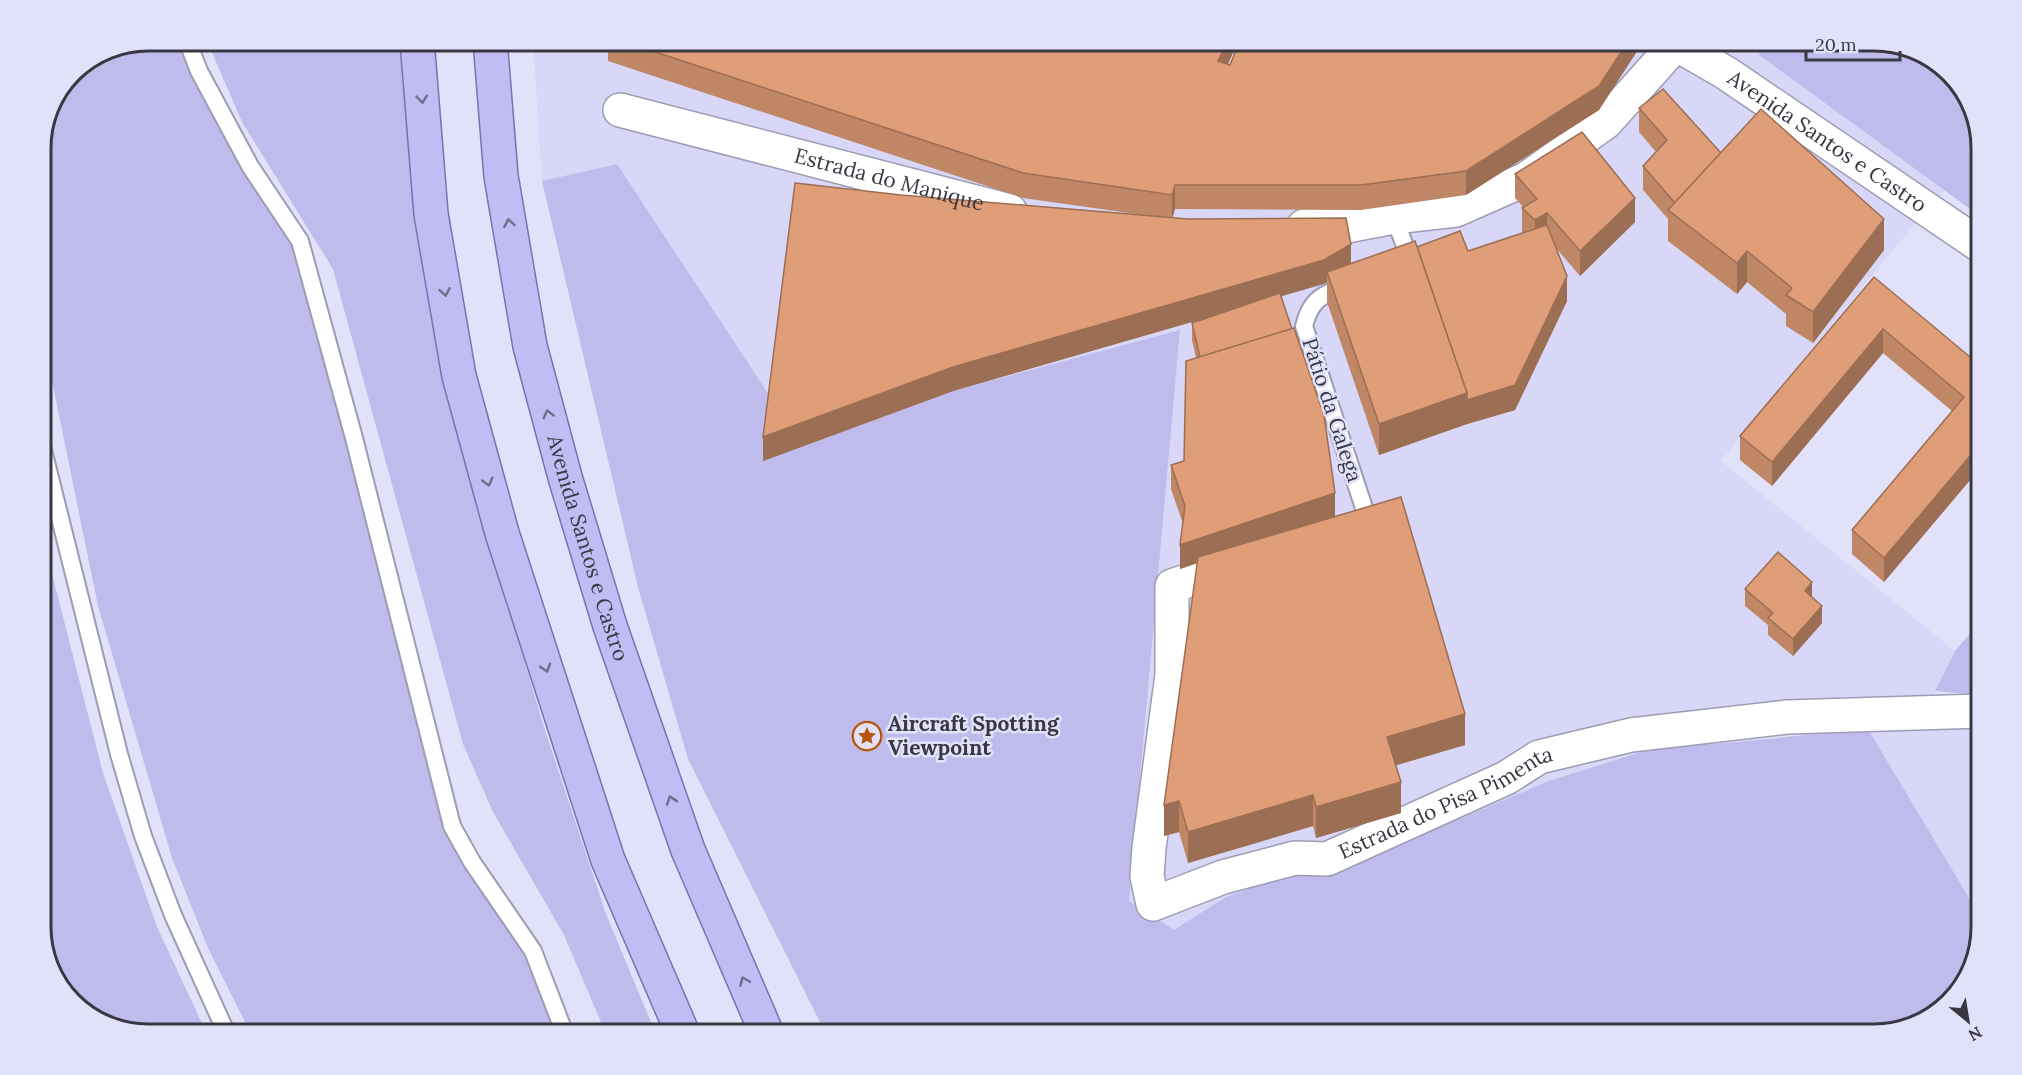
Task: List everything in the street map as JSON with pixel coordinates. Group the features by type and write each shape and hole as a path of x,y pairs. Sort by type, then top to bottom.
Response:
{"main road":[{"path":"418,51 431,214 462,387 502,534 608,860 678,1024"},
{"name":"Avenida Santos e Castro","path":"491,51 501,176 530,346 565,477 610,626 688,850 762,1024"}],"street":[{"path":"1276,227 1347,226 1394,217 1456,210 1526,179 1606,122 1665,51"},
{"name":"Avenida Santos e Castro","path":"1688,51 1726,73 1971,239"},
{"name":"Estrada do Manique","path":"620,110 1003,210 1038,213"},
{"path":"1335,531 1368,520"},
{"name":"Estrada do Pisa Pimenta","path":"1270,553 1172,586 1172,675 1147,876 1153,904 1223,877 1295,858 1326,859 1506,778 1539,757 1631,735 1787,717 1971,711"}],"lane":[{"path":"192,51 199,71 250,166 300,241 357,450 452,826 472,862 532,951 561,1024"},
{"path":"1379,268 1408,254 1394,217"},
{"name":"Pátio da Galega","path":"1360,278 1321,296 1309,309 1304,326 1368,520"},
{"path":"51,481 143,836 173,915 223,1024"}],"shaded area":[{"path":"182,51 197,84 291,242 374,546 446,830 530,961 552,1024 246,1024 208,948 172,858 98,606 51,376 51,142 54,123 61,105 84,75 100,64 129,53"},
{"path":"211,51 410,51 499,574 543,724 606,914 652,1024 602,1024 564,935 493,812 463,744 333,269 242,122"},
{"path":"534,51 1761,51 1760,55 1945,190 1892,251 1721,461 1955,651 1920,724 1971,726 1971,901 1868,729 1869,723 1715,744 1663,745 1549,781 1355,863 1227,897 1174,931 1129,901 1180,331 953,391 763,461 617,164 542,181"},
{"path":"1760,51 1874,51 1905,56 1928,67 1955,94 1966,117 1971,142 1971,210 1759,55"},
{"path":"617,164 771,398 953,391 1180,330 1129,901 1174,930 1226,897 1292,873 1355,863 1549,781 1663,745 1715,744 1868,729 1971,901 1971,927 1966,958 1955,981 1947,991 1938,991 1938,1000 1928,1008 1899,1021 1874,1024 821,1024 688,759 638,587 542,181"},
{"path":"51,570 103,773 157,927 202,1024 148,1024 129,1022 105,1014 94,1008 75,991 67,981 56,958 51,933"},
{"path":"1971,633 1971,694 1935,691 1955,651"}],"building":[{"path":"652,51 1223,51 1218,61 1230,65 1236,51 1622,51 1599,86 1466,171 1361,185 1175,185 1172,195 1023,173"},
{"path":"1663,89 1721,153 1675,203 1643,166 1667,140 1639,108"},
{"path":"1761,109 1884,219 1813,312 1786,295 1792,288 1747,251 1737,263 1668,210"},
{"path":"1582,132 1635,198 1580,251 1547,213 1535,220 1522,208 1537,199 1515,174"},
{"path":"795,183 901,195 1188,219 1346,218 1351,244 1324,260 953,367 763,437"},
{"path":"1547,225 1567,276 1515,385 1467,400 1467,393 1417,247 1460,231 1468,251"},
{"path":"1415,241 1467,393 1379,424 1327,272"},
{"path":"1874,277 1971,358 1971,455 1884,558 1852,530 1964,397 1883,329 1772,462 1740,436"},
{"path":"1280,293 1292,329 1200,357 1192,323"},
{"path":"1294,328 1324,415 1335,493 1180,545 1185,506 1171,465 1184,461 1186,361"},
{"path":"1401,497 1465,714 1387,737 1401,782 1316,807 1313,795 1188,832 1179,801 1164,805 1198,557"},
{"path":"1778,552 1812,582 1805,591 1822,606 1793,639 1768,618 1773,613 1745,589"}],"place":[{"name":"Aircraft Spotting Viewpoint","path":"867,736"}]}
